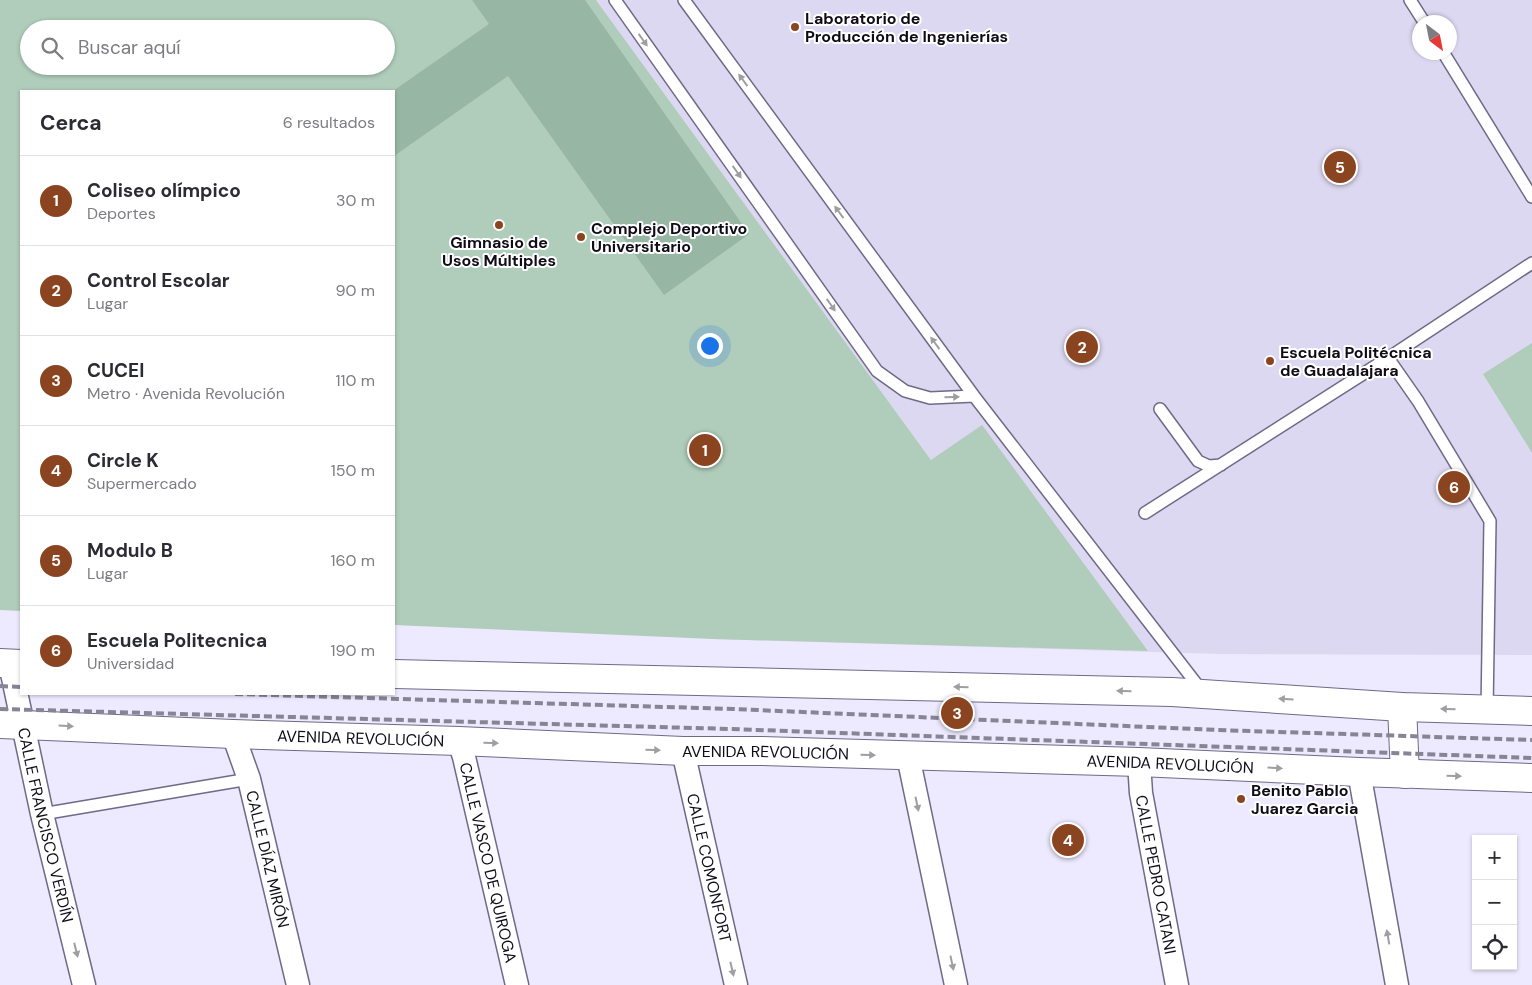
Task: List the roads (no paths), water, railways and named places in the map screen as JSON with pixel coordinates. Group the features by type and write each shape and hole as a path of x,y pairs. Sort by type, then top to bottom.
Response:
{"main road":[{"path":"395,674 1204,694 1402,708 1532,712"},
{"path":"1402,708 1406,774"},
{"name":"AVENIDA REVOLUCIÓN","path":"11,724 683,751 760,751 1139,762 1532,778"}],"street":[{"name":"CALLE FRANCISCO VERDÍN","path":"10,664 11,724 42,814 84,985"},
{"name":"CALLE DÍAZ MIRÓN","path":"233,734 248,779 298,985"},
{"name":"CALLE VASCO DE QUIROGA","path":"459,741 517,985"},
{"name":"CALLE COMONFORT","path":"683,751 736,985"},
{"path":"908,756 956,985"},
{"name":"CALLE PEDRO CATANI","path":"1139,762 1142,793 1178,985"},
{"path":"1359,772 1397,985"}],"lane":[{"path":"615,0 878,371 905,391 930,398 974,396"},
{"path":"684,0 974,396 1204,694"},
{"path":"1410,0 1420,15"},
{"path":"1448,60 1532,197"},
{"path":"1145,513 1388,358 1532,263"},
{"path":"1388,358 1418,401 1490,521 1487,710"},
{"path":"1160,409 1198,461 1209,466 1223,464"},
{"path":"42,814 248,779"}],"railway":[{"path":"0,686 20,687"},
{"path":"268,695 733,709 1218,730 1532,740"},
{"path":"0,709 731,729 1532,758"}],"place":[{"name":"Laboratorio de Producción de Ingenierías","path":"795,27"},
{"name":"Modulo B","path":"1340,167"},
{"name":"Gimnasio de Usos Múltiples","path":"499,225"},
{"name":"Complejo Deportivo Universitario","path":"581,237"},
{"name":"Control Escolar","path":"1082,347"},
{"name":"Escuela Politécnica de Guadalajara","path":"1270,361"},
{"name":"Coliseo olímpico","path":"705,450"},
{"name":"Escuela Politecnica","path":"1454,487"},
{"name":"CUCEI","path":"957,713"},
{"name":"Benito Pablo Juarez Garcia","path":"1241,799"},
{"name":"Circle K","path":"1068,840"}]}
